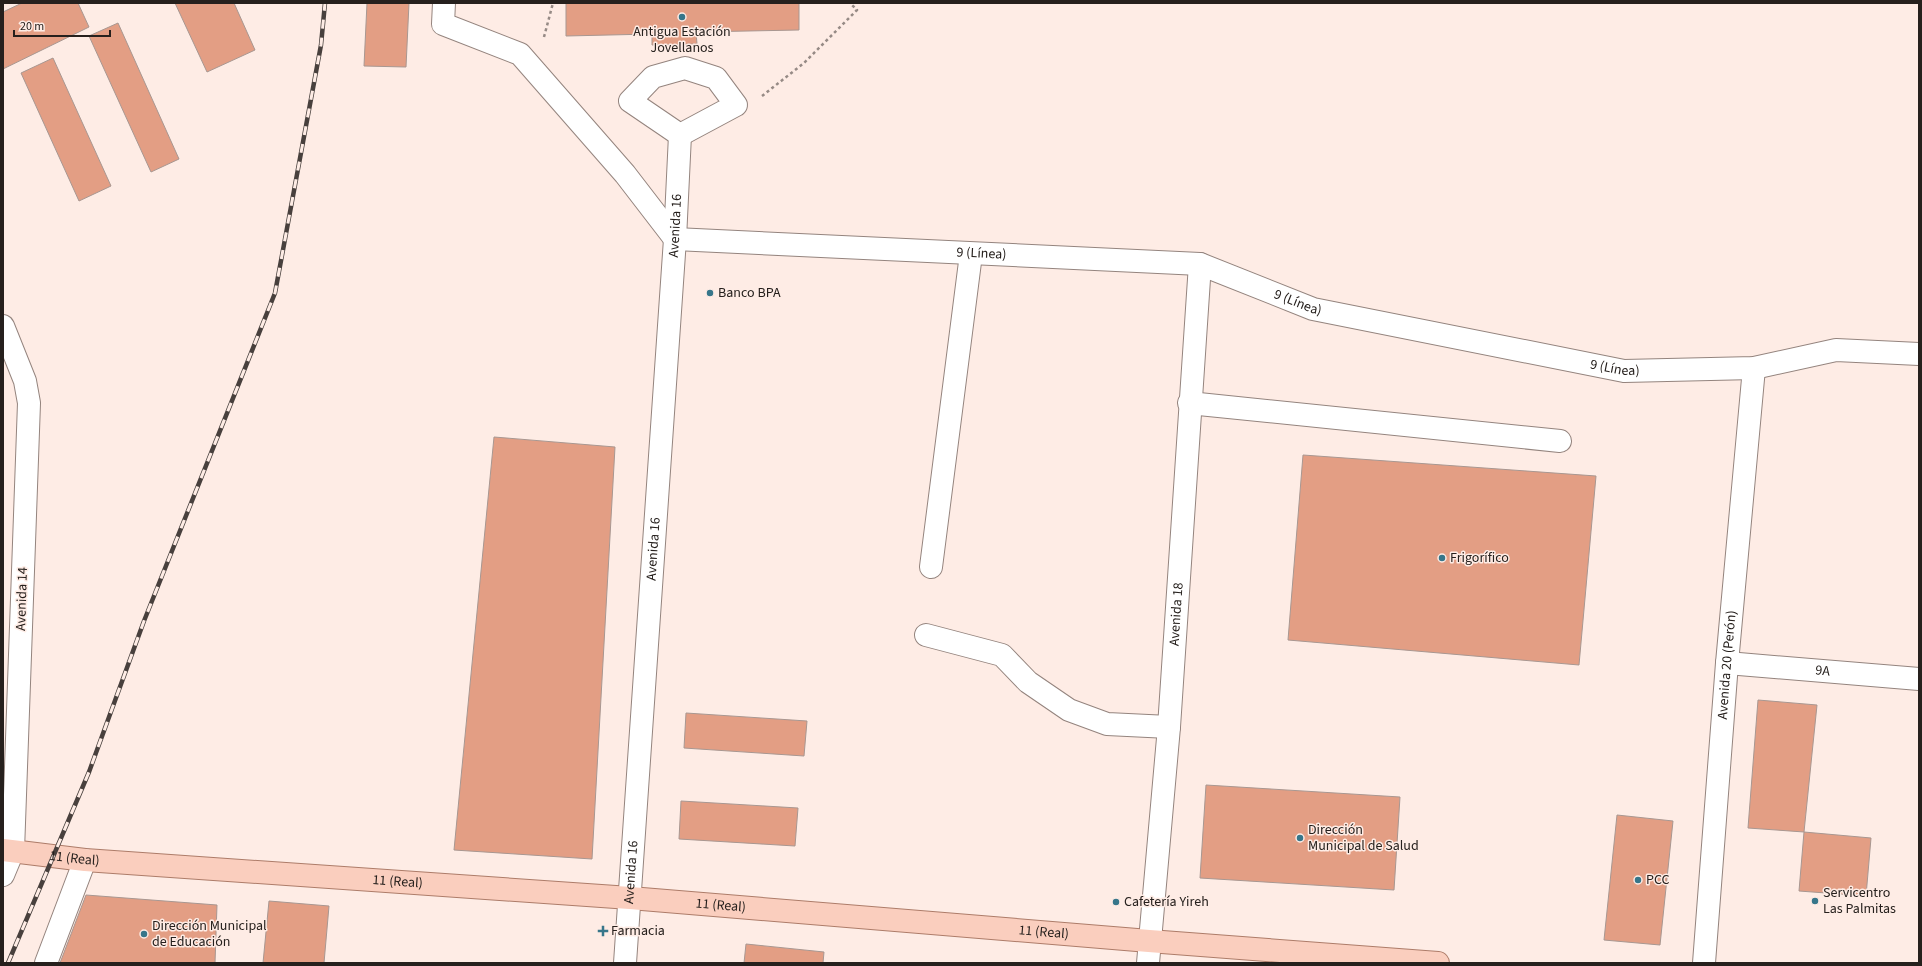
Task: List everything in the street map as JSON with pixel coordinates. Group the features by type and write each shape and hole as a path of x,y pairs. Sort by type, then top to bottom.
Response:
{"main road":[{"name":"11 (Real)","path":"8,850 85,860 630,898 1149,941 1438,963"}],"street":[{"path":"444,3 443,24 520,54 625,174 675,239"},
{"path":"685,68 716,78 736,105 680,136 630,101 653,77 685,68"},
{"name":"Avenida 16","path":"625,963 675,239 680,136"},
{"name":"9 (Línea)","path":"675,239 1200,264 1313,309 1624,371 1754,368 1836,350 1919,354"},
{"path":"931,567 971,254"},
{"name":"Avenida 18","path":"1148,963 1169,727 1189,403 1200,264"},
{"name":"Avenida 14","path":"3,326 25,381 29,403 8,850 3,875"},
{"name":"Avenida 20 (Perón)","path":"1704,963 1727,663 1754,368"},
{"path":"1189,403 1560,441"},
{"path":"926,635 1002,655 1028,682 1069,710 1107,724 1169,727"},
{"name":"9A","path":"1727,663 1919,679"},
{"path":"46,963 85,860"}],"path":[{"path":"543,40 553,3"},
{"path":"736,105 755,101 778,85 804,62 857,10 850,3"}],"building":[{"path":"22,3 78,3 89,27 3,69 3,12"},
{"path":"175,3 234,3 255,50 207,72"},
{"path":"367,3 409,3 406,67 364,66"},
{"name":"Antigua Estación Jovellanos","path":"566,3 799,3 799,30 696,32 697,44 652,45 652,34 566,36"},
{"path":"118,23 179,159 151,172 89,36"},
{"path":"53,58 111,186 79,201 21,73"},
{"path":"494,437 615,447 592,859 454,850"},
{"name":"Frigorífico","path":"1303,455 1596,476 1579,665 1288,640"},
{"path":"1758,700 1817,705 1804,832 1748,828"},
{"path":"686,713 807,721 804,756 684,748"},
{"name":"Dirección Municipal de Salud","path":"1206,785 1400,797 1394,890 1200,878"},
{"path":"681,801 798,808 795,846 679,839"},
{"name":"PCC","path":"1617,815 1673,821 1660,945 1604,940"},
{"path":"1804,832 1871,838 1866,896 1799,891"},
{"name":"Dirección Municipal de Educación","path":"86,895 217,905 215,963 60,963"},
{"path":"269,901 329,906 324,963 263,963"},
{"path":"746,944 824,952 823,963 744,963"}],"railway":[{"path":"8,963 89,772 144,621 275,293 321,45 325,3"}],"place":[{"name":"Antigua Estación Jovellanos","path":"682,17"},
{"name":"Banco BPA","path":"710,293"},
{"name":"Frigorífico","path":"1442,558"},
{"name":"Dirección Municipal de Salud","path":"1300,838"},
{"name":"PCC","path":"1638,880"},
{"name":"Servicentro Las Palmitas","path":"1815,901"},
{"name":"Cafetería Yireh","path":"1116,902"},
{"name":"Farmacia","path":"603,931"},
{"name":"Dirección Municipal de Educación","path":"144,934"}]}
